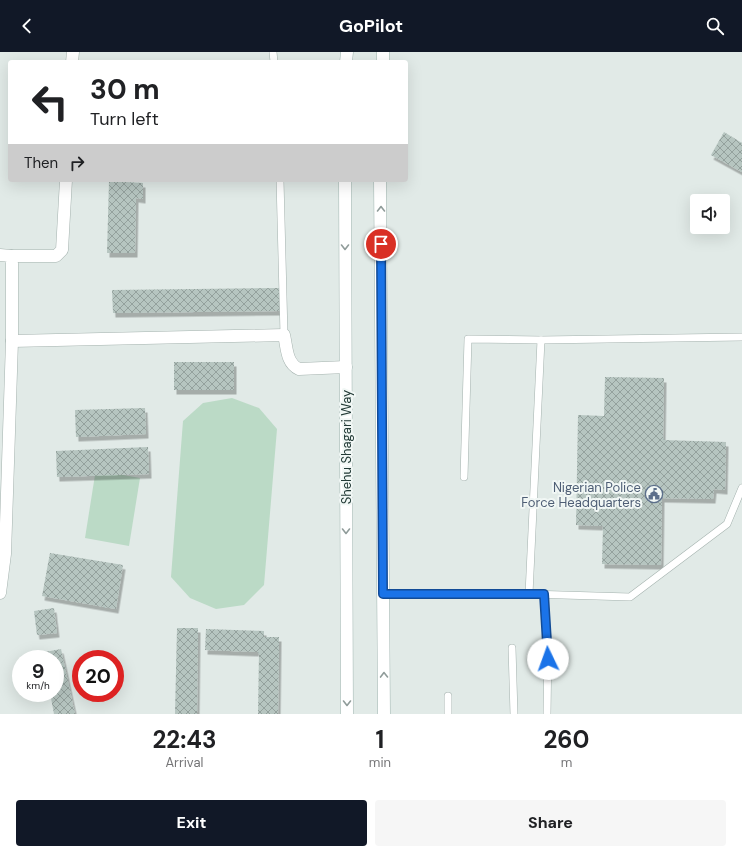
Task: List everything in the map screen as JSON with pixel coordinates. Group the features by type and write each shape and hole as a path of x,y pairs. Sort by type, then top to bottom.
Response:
{"main road":[{"path":"0,593 5,554 12,341 6,256 56,256 60,254 62,250 66,182"},
{"name":"Shehu Shagari Way","path":"345,182 347,714"},
{"path":"380,182 384,714"},
{"path":"12,341 284,335 289,360 295,367 299,369 346,367"}],"lane":[{"path":"280,182 284,335"},
{"path":"464,477 468,339 541,340 742,337"},
{"path":"529,594 541,340"},
{"path":"383,594 544,594 630,597 727,524 742,488"},
{"path":"544,594 548,646 547,714"},
{"path":"512,648 514,714"},
{"path":"448,696 448,714"}],"green space":[{"path":"232,398 259,408 277,429 264,585 244,605 216,609 190,598 171,577 183,421 203,403"},
{"path":"118,474 140,478 129,546 85,538 95,475"}],"building":[{"path":"724,132 742,143 742,172 711,155"},
{"path":"109,182 143,183 143,199 136,198 135,253 107,253"},
{"path":"280,288 280,311 113,313 112,290"},
{"path":"174,362 234,362 234,390 174,390"},
{"path":"605,377 664,378 663,440 726,442 725,490 714,489 713,499 662,498 661,565 602,564 603,526 576,525 578,415 604,416"},
{"path":"145,408 146,434 76,437 75,410"},
{"path":"148,447 149,474 57,477 56,451"},
{"path":"50,553 123,565 116,609 42,596"},
{"path":"54,608 57,633 37,635 34,611"},
{"path":"177,628 198,628 197,714 175,714"},
{"path":"206,629 264,631 264,637 279,637 278,714 258,714 259,652 205,650"},
{"path":"64,663 75,714 54,714 52,702 64,702"}],"place":[{"name":"Nigerian Police Force Headquarters","path":"654,494"}],"route":[{"path":"381,244 383,594 544,594 548,659"}]}
